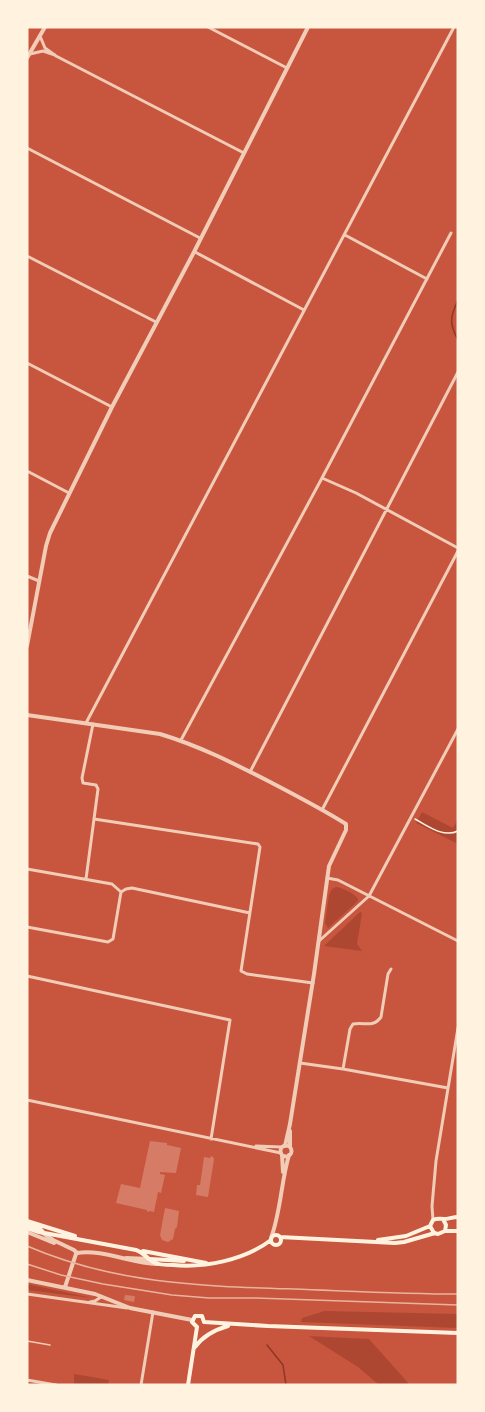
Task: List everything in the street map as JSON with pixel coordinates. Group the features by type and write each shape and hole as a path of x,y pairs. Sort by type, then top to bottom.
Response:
{"main road":[{"path":"368,1242 406,1236 430,1226 433,1220 438,1218 458,1217"},
{"path":"443,1219 446,1225 445,1231"},
{"path":"27,1226 39,1228 43,1233 90,1240"},
{"path":"27,1226 200,1262"},
{"path":"430,1226 435,1233"},
{"path":"258,1248 274,1235 387,1243 404,1242 435,1233 441,1234 445,1231 458,1231"},
{"path":"278,1245 281,1239 279,1236"},
{"path":"136,1250 157,1264 190,1266 226,1261 258,1248 301,1238"},
{"path":"271,1239 272,1244 278,1245"},
{"path":"149,1259 210,1263"},
{"path":"197,1327 192,1320 195,1316 200,1315 204,1322"},
{"path":"204,1322 237,1325"},
{"path":"197,1327 204,1322"},
{"path":"194,1349 211,1332 229,1325 458,1333"},
{"path":"188,1385 197,1327"}],"street":[{"path":"28,56 45,27"},
{"path":"208,27 287,68"},
{"path":"27,646 50,533 112,407 194,252 308,27"},
{"path":"86,723 454,27"},
{"path":"40,35 45,48 56,56"},
{"path":"28,56 43,51 56,56 244,153"},
{"path":"27,148 200,238"},
{"path":"181,740 450,233"},
{"path":"345,235 427,279"},
{"path":"194,252 304,310"},
{"path":"27,255 156,322"},
{"path":"27,363 112,407"},
{"path":"250,772 458,372"},
{"path":"27,471 69,493"},
{"path":"322,478 387,509 458,550 322,810"},
{"path":"27,576 39,581"},
{"path":"27,715 160,734 181,740 217,755 346,824 346,830 329,866 290,1124 281,1150 283,1175"},
{"path":"86,879 98,787 84,784 82,780 93,724"},
{"path":"319,941 369,896 458,729"},
{"path":"94,819 258,844 260,847 242,970 247,974 313,983"},
{"path":"27,869 112,884 121,892"},
{"path":"327,878 338,880 458,940"},
{"path":"27,927 108,942 112,939 121,892 132,888 250,913"},
{"path":"344,1069 350,1029 353,1024 371,1025 378,1022 391,969"},
{"path":"27,976 230,1020 211,1139"},
{"path":"433,1220 436,1161 458,1028"},
{"path":"300,1064 344,1069 448,1088"},
{"path":"27,1100 289,1155"},
{"path":"271,1239 283,1175 291,1151 290,1124"},
{"path":"245,1145 290,1148"},
{"path":"276,1221 279,1236"},
{"path":"27,1226 77,1253 149,1259"},
{"path":"43,1233 64,1246"},
{"path":"65,1287 77,1253"},
{"path":"117,1257 143,1264 157,1264"},
{"path":"27,1281 65,1287 135,1310"},
{"path":"27,1294 153,1312 192,1320"},
{"path":"83,1302 92,1302 101,1297"},
{"path":"141,1385 153,1312"},
{"path":"27,1380 56,1385"}],"lane":[{"path":"27,1341 50,1345"}],"path":[{"path":"412,817 445,834 458,831"}],"shaded area":[{"path":"422,812 453,828 458,819 458,844 416,823"},
{"path":"336,887 351,893 358,901 328,928 325,923 329,895"},
{"path":"360,912 362,913 357,944 362,951 324,946"},
{"path":"27,1284 92,1298 27,1290"},
{"path":"325,1311 458,1314 458,1328 301,1322 302,1318"},
{"path":"309,1336 369,1339 410,1385 379,1385 358,1367"},
{"path":"74,1374 109,1380 108,1385 74,1385"}],"building":[{"path":"150,1141 181,1148 176,1173 160,1172 165,1175 161,1193 158,1192 154,1212 116,1203 121,1184 140,1188"},
{"path":"211,1156 214,1159 208,1197 196,1195 197,1185 200,1185 204,1157 210,1158"},
{"path":"165,1208 179,1211 173,1239 168,1242 162,1240 160,1235"},
{"path":"125,1295 135,1296 134,1302 124,1300"}],"waterway":[{"path":"458,300 452,320 458,340"},
{"path":"267,1345 283,1365 286,1385"}],"railway":[{"path":"27,1246 60,1259 93,1268 158,1281 225,1286 458,1294"},
{"path":"27,1264 61,1275 103,1284 172,1295 458,1305"}]}
